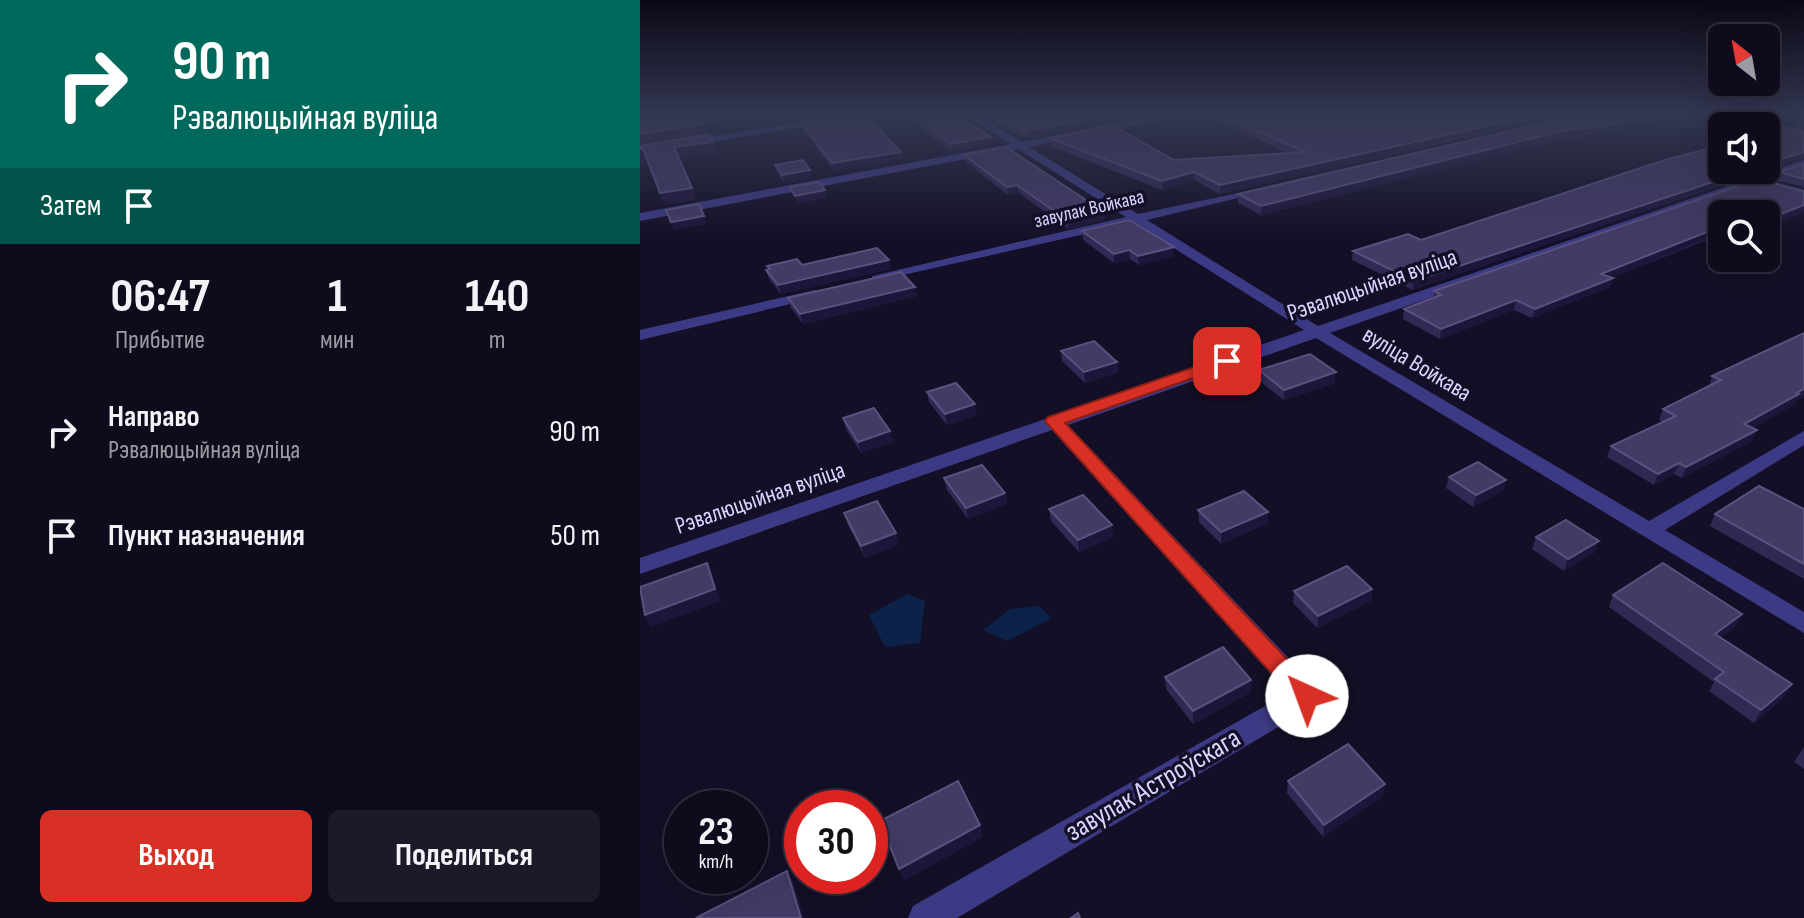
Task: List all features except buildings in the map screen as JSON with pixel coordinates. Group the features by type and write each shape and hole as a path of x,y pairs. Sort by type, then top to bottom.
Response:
{"street":[{"path":"640,217 958,157"},
{"name":"вуліца Войкава","path":"1040,157 1314,330 1804,624"},
{"name":"Рэвалюцыйная вуліца","path":"1780,171 1804,163"},
{"name":"Рэвалюцыйная вуліца","path":"640,566 1742,184"},
{"path":"1768,184 1779,187"},
{"name":"завулак Войкава","path":"858,284 1274,187"},
{"path":"640,335 827,291"},
{"name":"завулак Астроўскага","path":"925,918 1307,696 1054,421"},
{"path":"1649,530 1804,437"}],"water":[{"path":"907,594 925,601 920,643 885,647 869,615"},
{"path":"1039,606 1052,618 1007,641 983,630 1010,609"}],"route":[{"path":"1227,361 1054,421 1307,696"}]}
